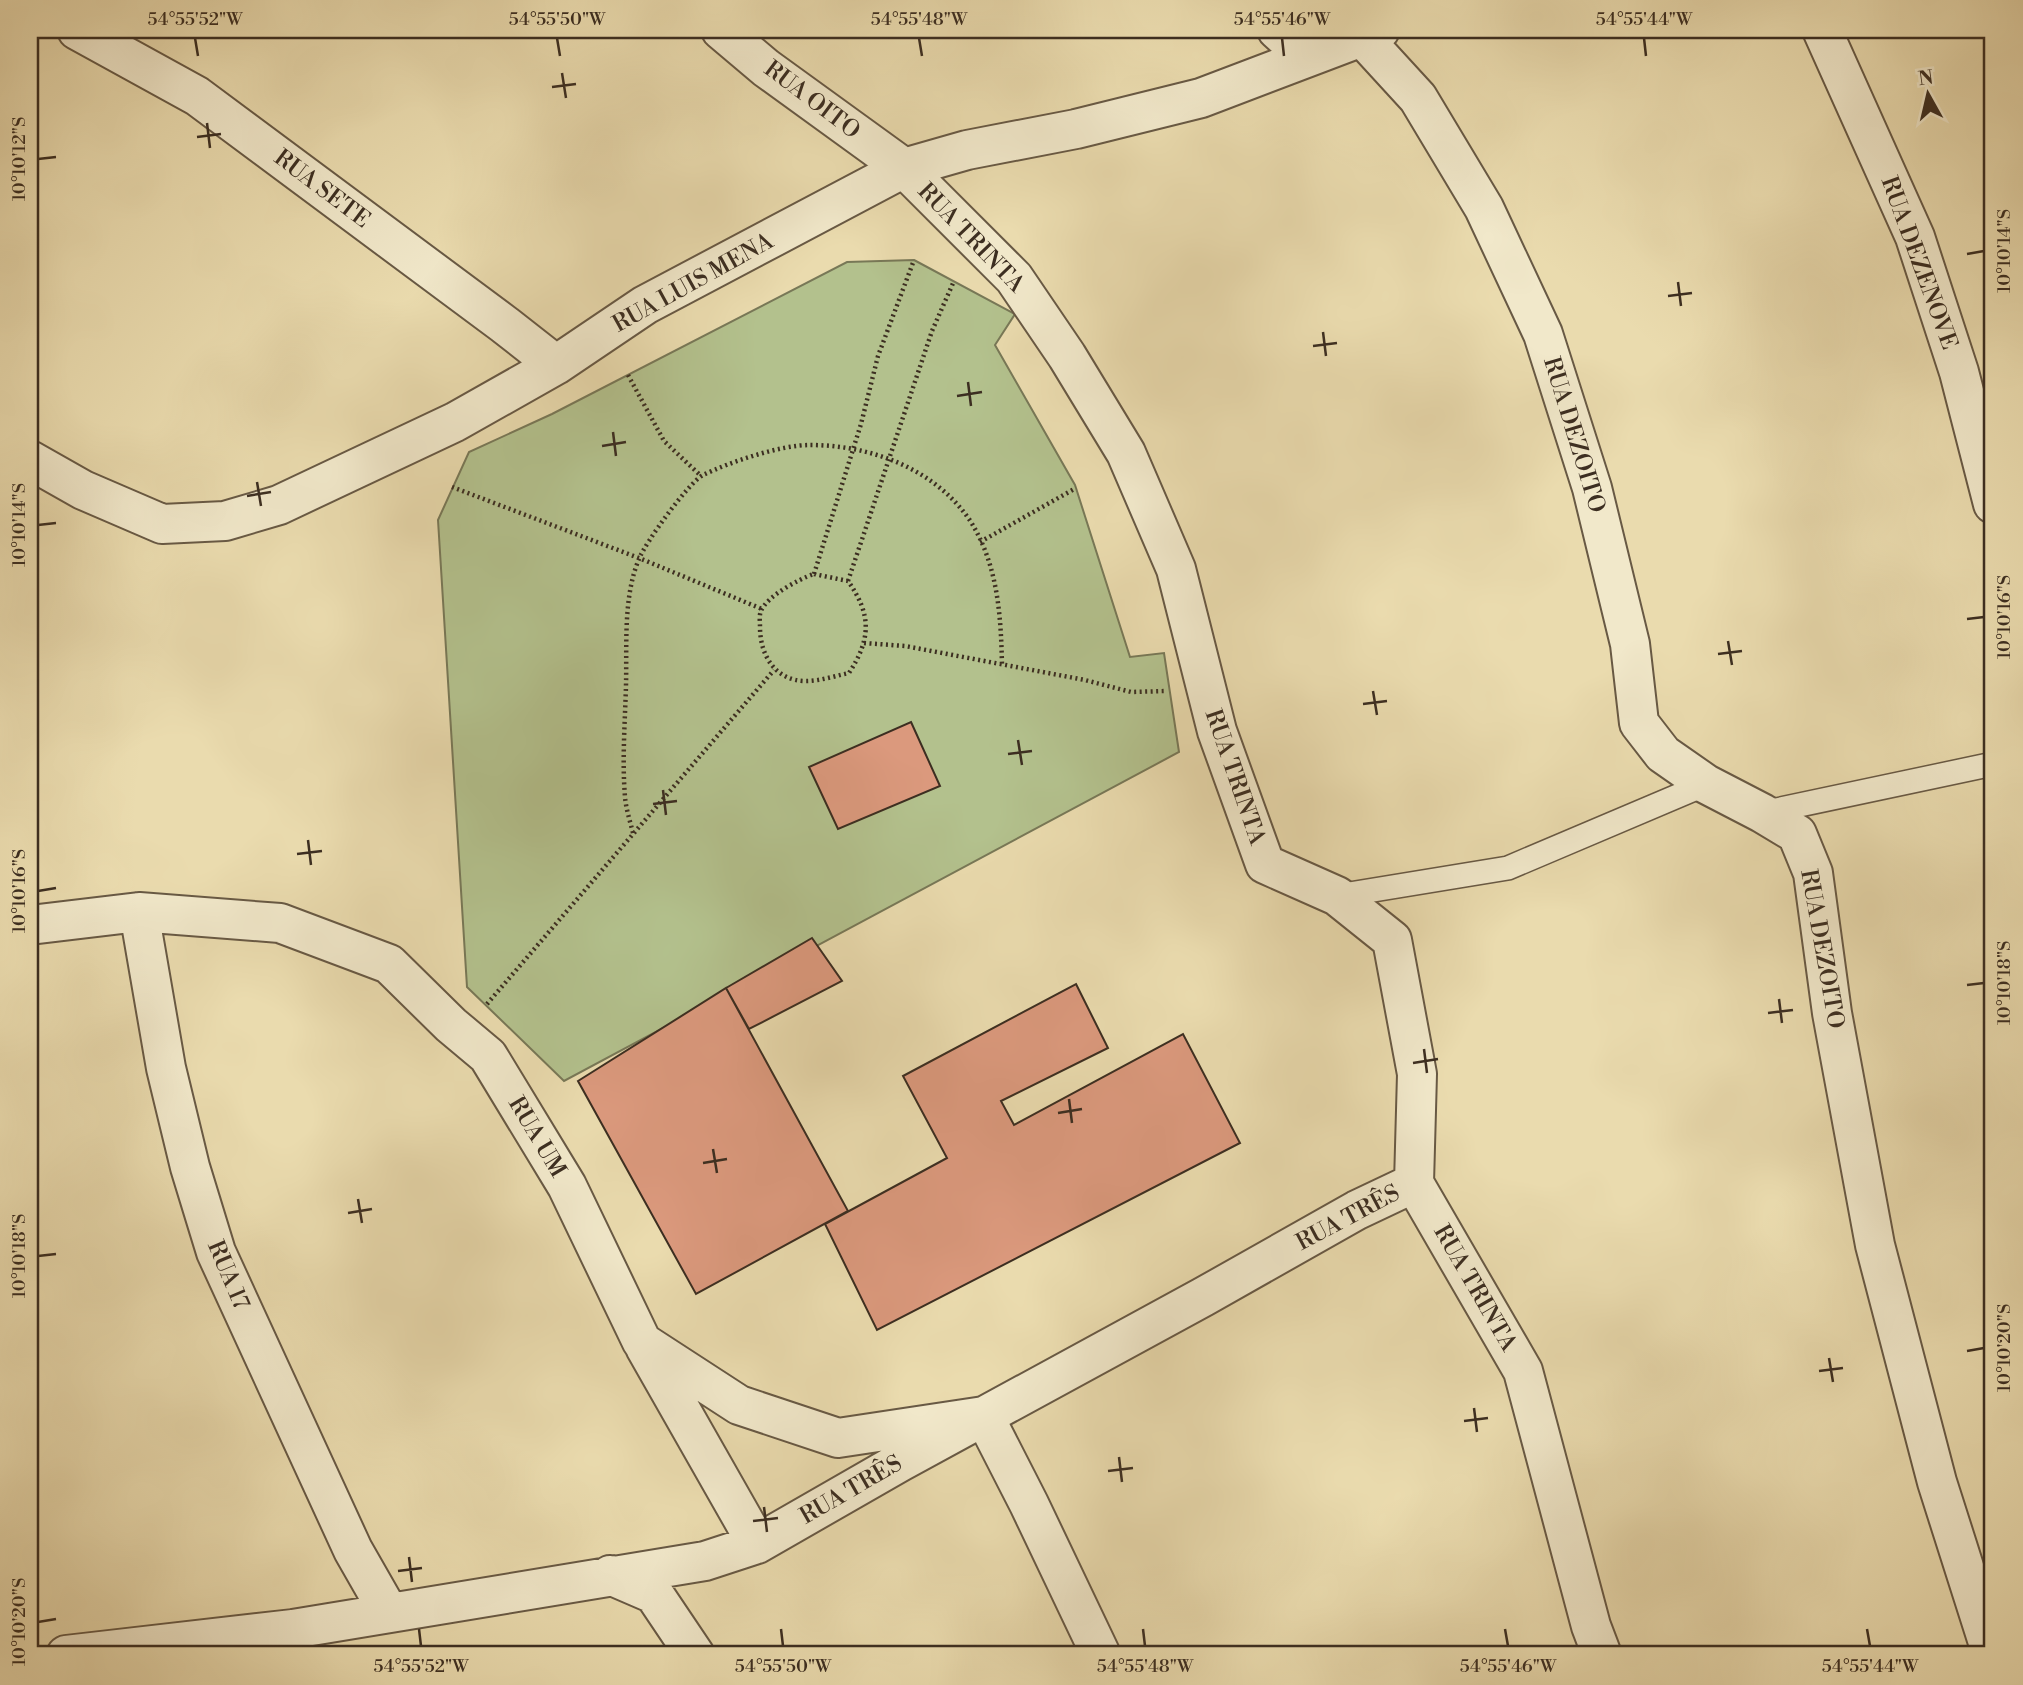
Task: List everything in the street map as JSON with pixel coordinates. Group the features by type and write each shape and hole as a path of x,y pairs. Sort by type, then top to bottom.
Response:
{"street":[{"name":"RUA SETE","path":"78,30 197,96 556,365"},
{"name":"RUA OITO","path":"721,30 766,68 904,168"},
{"path":"1277,30 1307,57"},
{"name":"RUA DEZENOVE","path":"1822,30 1916,237 1959,372 1993,504"},
{"name":"RUA LUIS MENA","path":"30,460 83,490 162,524 225,521 279,505 430,434 556,365 645,305 904,168 967,150 1076,130 1201,98 1371,34"},
{"name":"RUA DEZOITO","path":"1371,34 1418,98 1484,208 1543,334 1592,488 1630,644 1639,723 1663,754 1706,785 1797,834 1813,873 1832,1013 1875,1245 1937,1482 1992,1655"},
{"name":"RUA TRINTA","path":"904,168 1014,278 1067,356 1126,453 1176,569 1217,732 1265,864 1337,896 1392,940 1417,1074 1413,1184 1523,1371 1591,1626 1602,1655"},
{"name":"RUA UM","path":"30,925 139,912 280,923 389,964 451,1025 488,1056 567,1186 642,1342 757,1544"},
{"name":"RUA 17","path":"139,912 166,1068 190,1167 216,1252 347,1539 389,1613"},
{"name":"RUA TRÊS","path":"66,1655 251,1645 293,1629 705,1561 757,1544 1357,1210 1413,1184"},
{"path":"642,1342 739,1405 838,1438 984,1416 1101,1655"},
{"path":"610,1575 654,1594 695,1655"}],"lane":[{"path":"1762,813 1993,764"},
{"path":"1337,896 1508,867 1706,785"}],"path":[{"path":"814,574 861,424 878,356 914,260"},
{"path":"848,581 932,331 954,281"},
{"path":"628,375 664,441 701,476"},
{"path":"633,833 625,798 624,727 629,599 639,558 674,507 701,476 768,451 808,445 851,449 888,457 911,468 948,494 971,522 987,555 999,597 1002,666"},
{"path":"453,487 762,608"},
{"path":"980,542 1076,488"},
{"path":"814,574 848,581 861,598 867,627 861,654 849,673 805,681 774,670 764,654 760,637 762,608 783,589 814,574"},
{"path":"864,643 905,646 1084,680 1130,692 1170,691"},
{"path":"486,1004 774,670"}],"green space":[{"path":"914,260 1015,314 995,345 1075,485 1130,657 1164,653 1179,752 564,1081 467,987 438,520 469,452 552,414 847,262"}],"building":[{"path":"911,722 940,786 838,829 809,767"},
{"path":"812,938 842,981 749,1029 726,988"},
{"path":"1076,984 1108,1048 1001,1101 1014,1125 1183,1034 1240,1143 877,1330 825,1224 947,1158 903,1076"},
{"path":"726,988 848,1211 696,1294 578,1081"}]}
